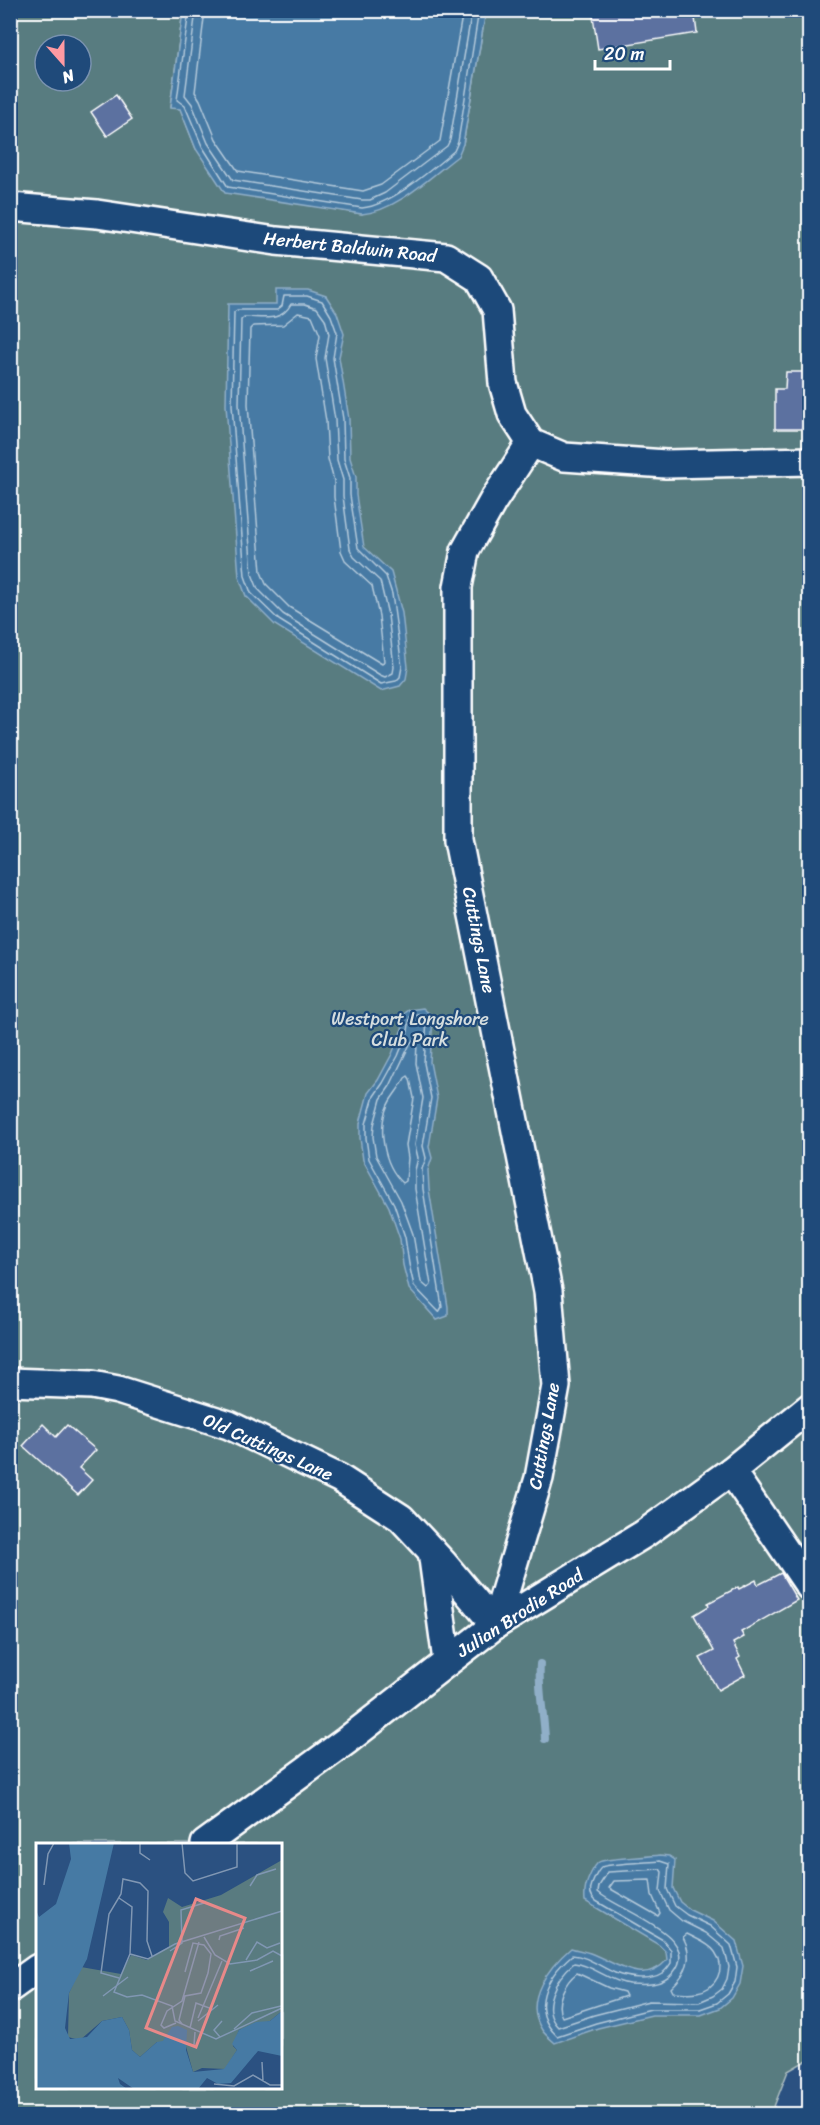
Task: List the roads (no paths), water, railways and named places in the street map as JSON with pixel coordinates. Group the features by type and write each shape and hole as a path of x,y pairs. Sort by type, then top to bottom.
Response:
{"street":[{"name":"Herbert Baldwin Road","path":"10,207 97,214 276,241 446,257 479,278 497,310 503,383 512,414 531,443"},
{"path":"531,443 564,457 666,464 810,461"},
{"name":"Cuttings Lane","path":"495,1625 540,1478 556,1386 548,1291 458,840 458,588 465,551 531,443"},
{"name":"Old Cuttings Lane","path":"10,1382 92,1385 118,1390 229,1425 339,1478 401,1518 495,1625"},
{"name":"Julian Brodie Road","path":"208,1843 346,1741 495,1625 644,1534 731,1471 810,1407"},
{"path":"731,1471 810,1587"},
{"path":"432,1551 447,1661"},
{"path":"10,1988 36,1969"}],"water":[{"path":"183,11 486,11 463,144 458,156 401,200 362,214 225,193 196,149 180,109 170,108"},
{"path":"276,290 308,290 326,296 337,313 344,334 339,357 349,419 350,458 356,477 356,495 364,547 391,572 402,613 408,667 406,679 400,686 381,691 275,625 246,596 239,577 226,405 228,304 276,304"},
{"path":"423,1008 433,1017 430,1062 437,1098 429,1147 432,1158 428,1170 448,1307 448,1316 437,1320 409,1289 400,1239 389,1207 363,1160 360,1138 360,1123 368,1093 392,1054 402,1029 405,1013 409,1010"},
{"path":"669,1856 675,1860 673,1888 680,1902 690,1910 713,1921 736,1941 743,1966 740,1984 732,1998 720,2008 701,2015 652,2015 598,2028 555,2043 543,2032 535,2007 541,1984 547,1974 571,1948 639,1972 648,1972 658,1968 667,1960 666,1952 659,1945 585,1901 588,1880 599,1862"}],"waterway":[{"path":"540,1664 545,1739"}],"park label":[{"name":"Westport Longshore Club Park","path":"410,1029"}]}
